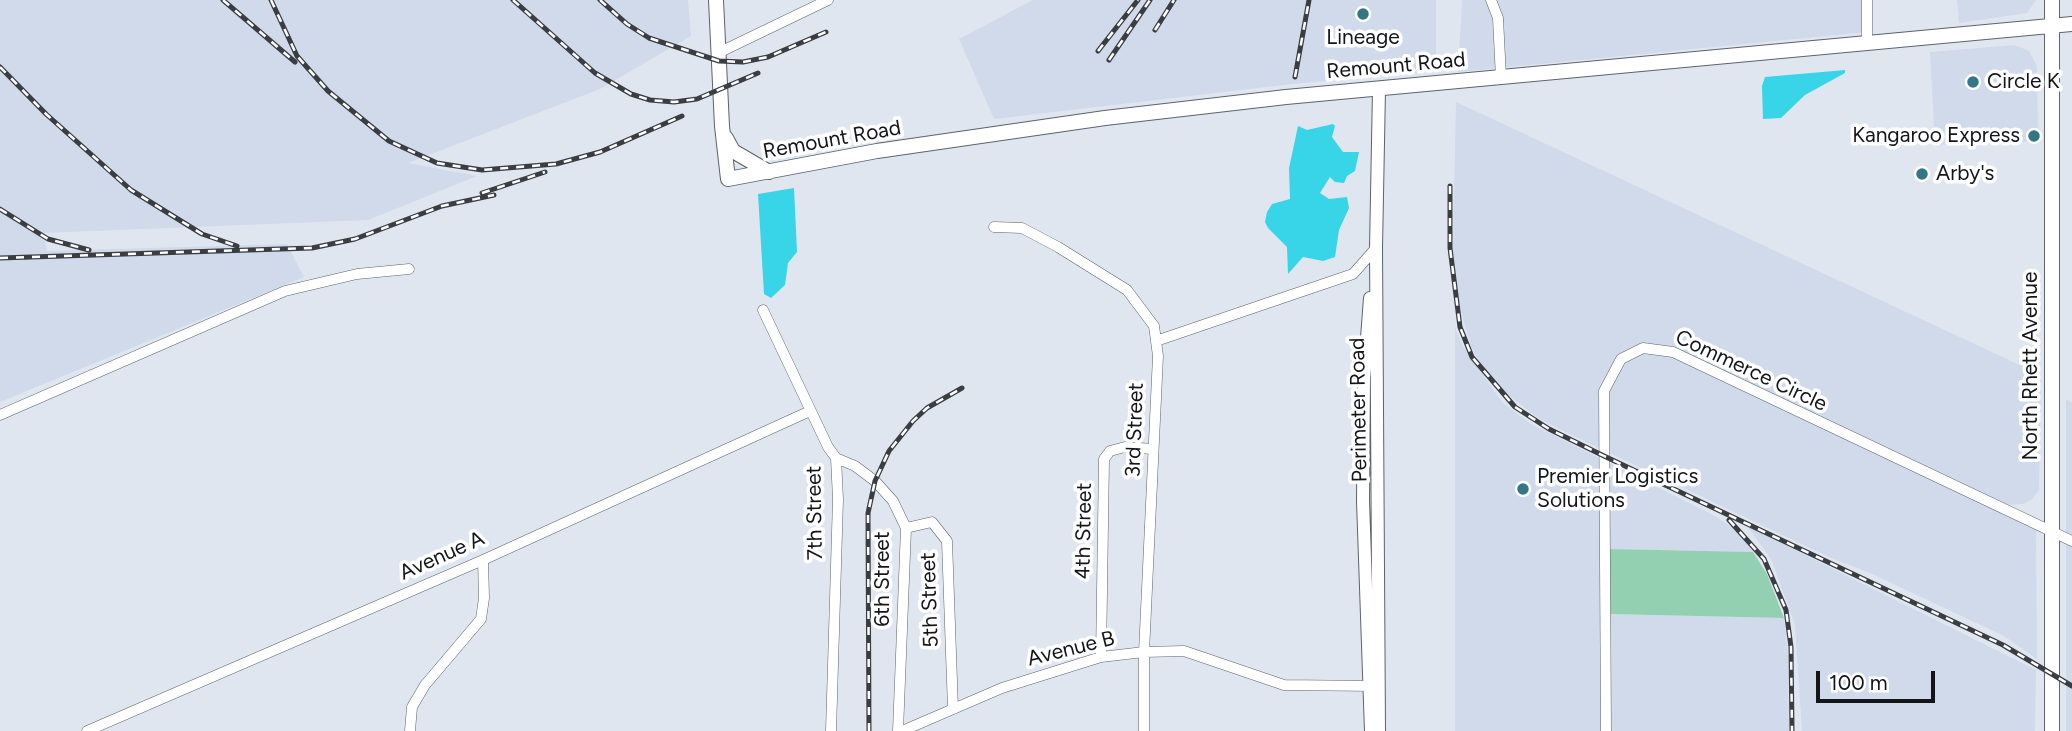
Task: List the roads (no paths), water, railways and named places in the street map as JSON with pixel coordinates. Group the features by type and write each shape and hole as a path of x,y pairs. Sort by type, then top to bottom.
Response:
{"main road":[{"path":"716,0 723,130 733,151 770,173"},
{"name":"North Rhett Avenue","path":"2052,0 2052,731"},
{"name":"Remount Road","path":"723,130 724,180 877,151 1105,118 2072,23"}],"street":[{"path":"718,52 828,0"},
{"path":"1491,0 1498,18 1501,78"},
{"path":"1867,0 1867,42"},
{"name":"Perimeter Road","path":"1379,89 1376,254 1379,446 1374,686 1380,731"},
{"name":"3rd Street","path":"994,227 1022,228 1127,290 1154,326 1158,356 1144,652 1144,731"},
{"path":"1156,341 1353,274 1376,254"},
{"path":"1371,731 1374,686 1364,447 1366,338 1376,254"},
{"path":"0,415 285,291 358,274 408,269"},
{"name":"7th Street","path":"763,310 810,411 836,458 838,499 831,731"},
{"name":"Commerce Circle","path":"1606,731 1604,391 1621,359 1643,348 1673,352 2072,541"},
{"name":"Avenue A","path":"87,731 483,560 810,411"},
{"path":"1364,447 1379,446"},
{"name":"4th Street","path":"1101,657 1104,459 1110,451 1125,447 1153,449"},
{"name":"6th Street","path":"836,458 855,466 875,481 892,501 906,528 900,731"},
{"name":"5th Street","path":"906,528 932,522 947,541 953,709"},
{"path":"410,731 412,707 425,685 481,620 483,560"},
{"name":"Avenue B","path":"900,731 1002,688 1101,657 1144,652 1184,651 1284,685 1374,686"}],"water":[{"path":"1845,70 1845,73 1805,95 1781,118 1763,119 1762,86 1765,77"},
{"path":"1333,124 1335,126 1332,137 1343,152 1359,152 1355,171 1347,176 1344,183 1335,182 1330,177 1320,193 1329,199 1347,197 1349,208 1339,230 1335,257 1323,261 1303,257 1288,274 1287,247 1268,228 1265,222 1267,212 1272,204 1290,199 1289,168 1298,126 1307,130"},
{"path":"794,188 797,252 788,263 785,285 771,298 764,294 758,194"}],"railway":[{"path":"223,0 295,62"},
{"path":"271,0 297,56 328,91 389,141 437,163 482,170 556,164 600,152 682,116"},
{"path":"513,0 595,73 631,94 650,100 674,102 697,99 758,73"},
{"path":"600,0 627,24 649,38 719,61 743,62 768,57 826,32"},
{"path":"1098,51 1138,0"},
{"path":"1109,60 1150,0"},
{"path":"1155,30 1174,0"},
{"path":"1295,77 1309,0"},
{"path":"0,67 46,114 131,190 202,234 237,246"},
{"path":"482,193 545,172"},
{"path":"1450,186 1450,248 1460,327 1472,357 1515,407 1549,429 1604,456 2003,645 2072,686"},
{"path":"0,258 312,248 355,239 442,206 494,195"},
{"path":"0,209 48,239 89,250"},
{"path":"869,731 868,513 875,481 889,451 913,421 927,408 962,388"},
{"path":"1729,520 1764,559 1786,610 1791,647 1792,731"}],"place":[{"name":"Lineage","path":"1363,14"},
{"name":"Circle K","path":"1973,82"},
{"name":"Kangaroo Express","path":"2034,136"},
{"name":"Arby's","path":"1922,174"},
{"name":"Premier Logistics Solutions","path":"1523,489"}]}
